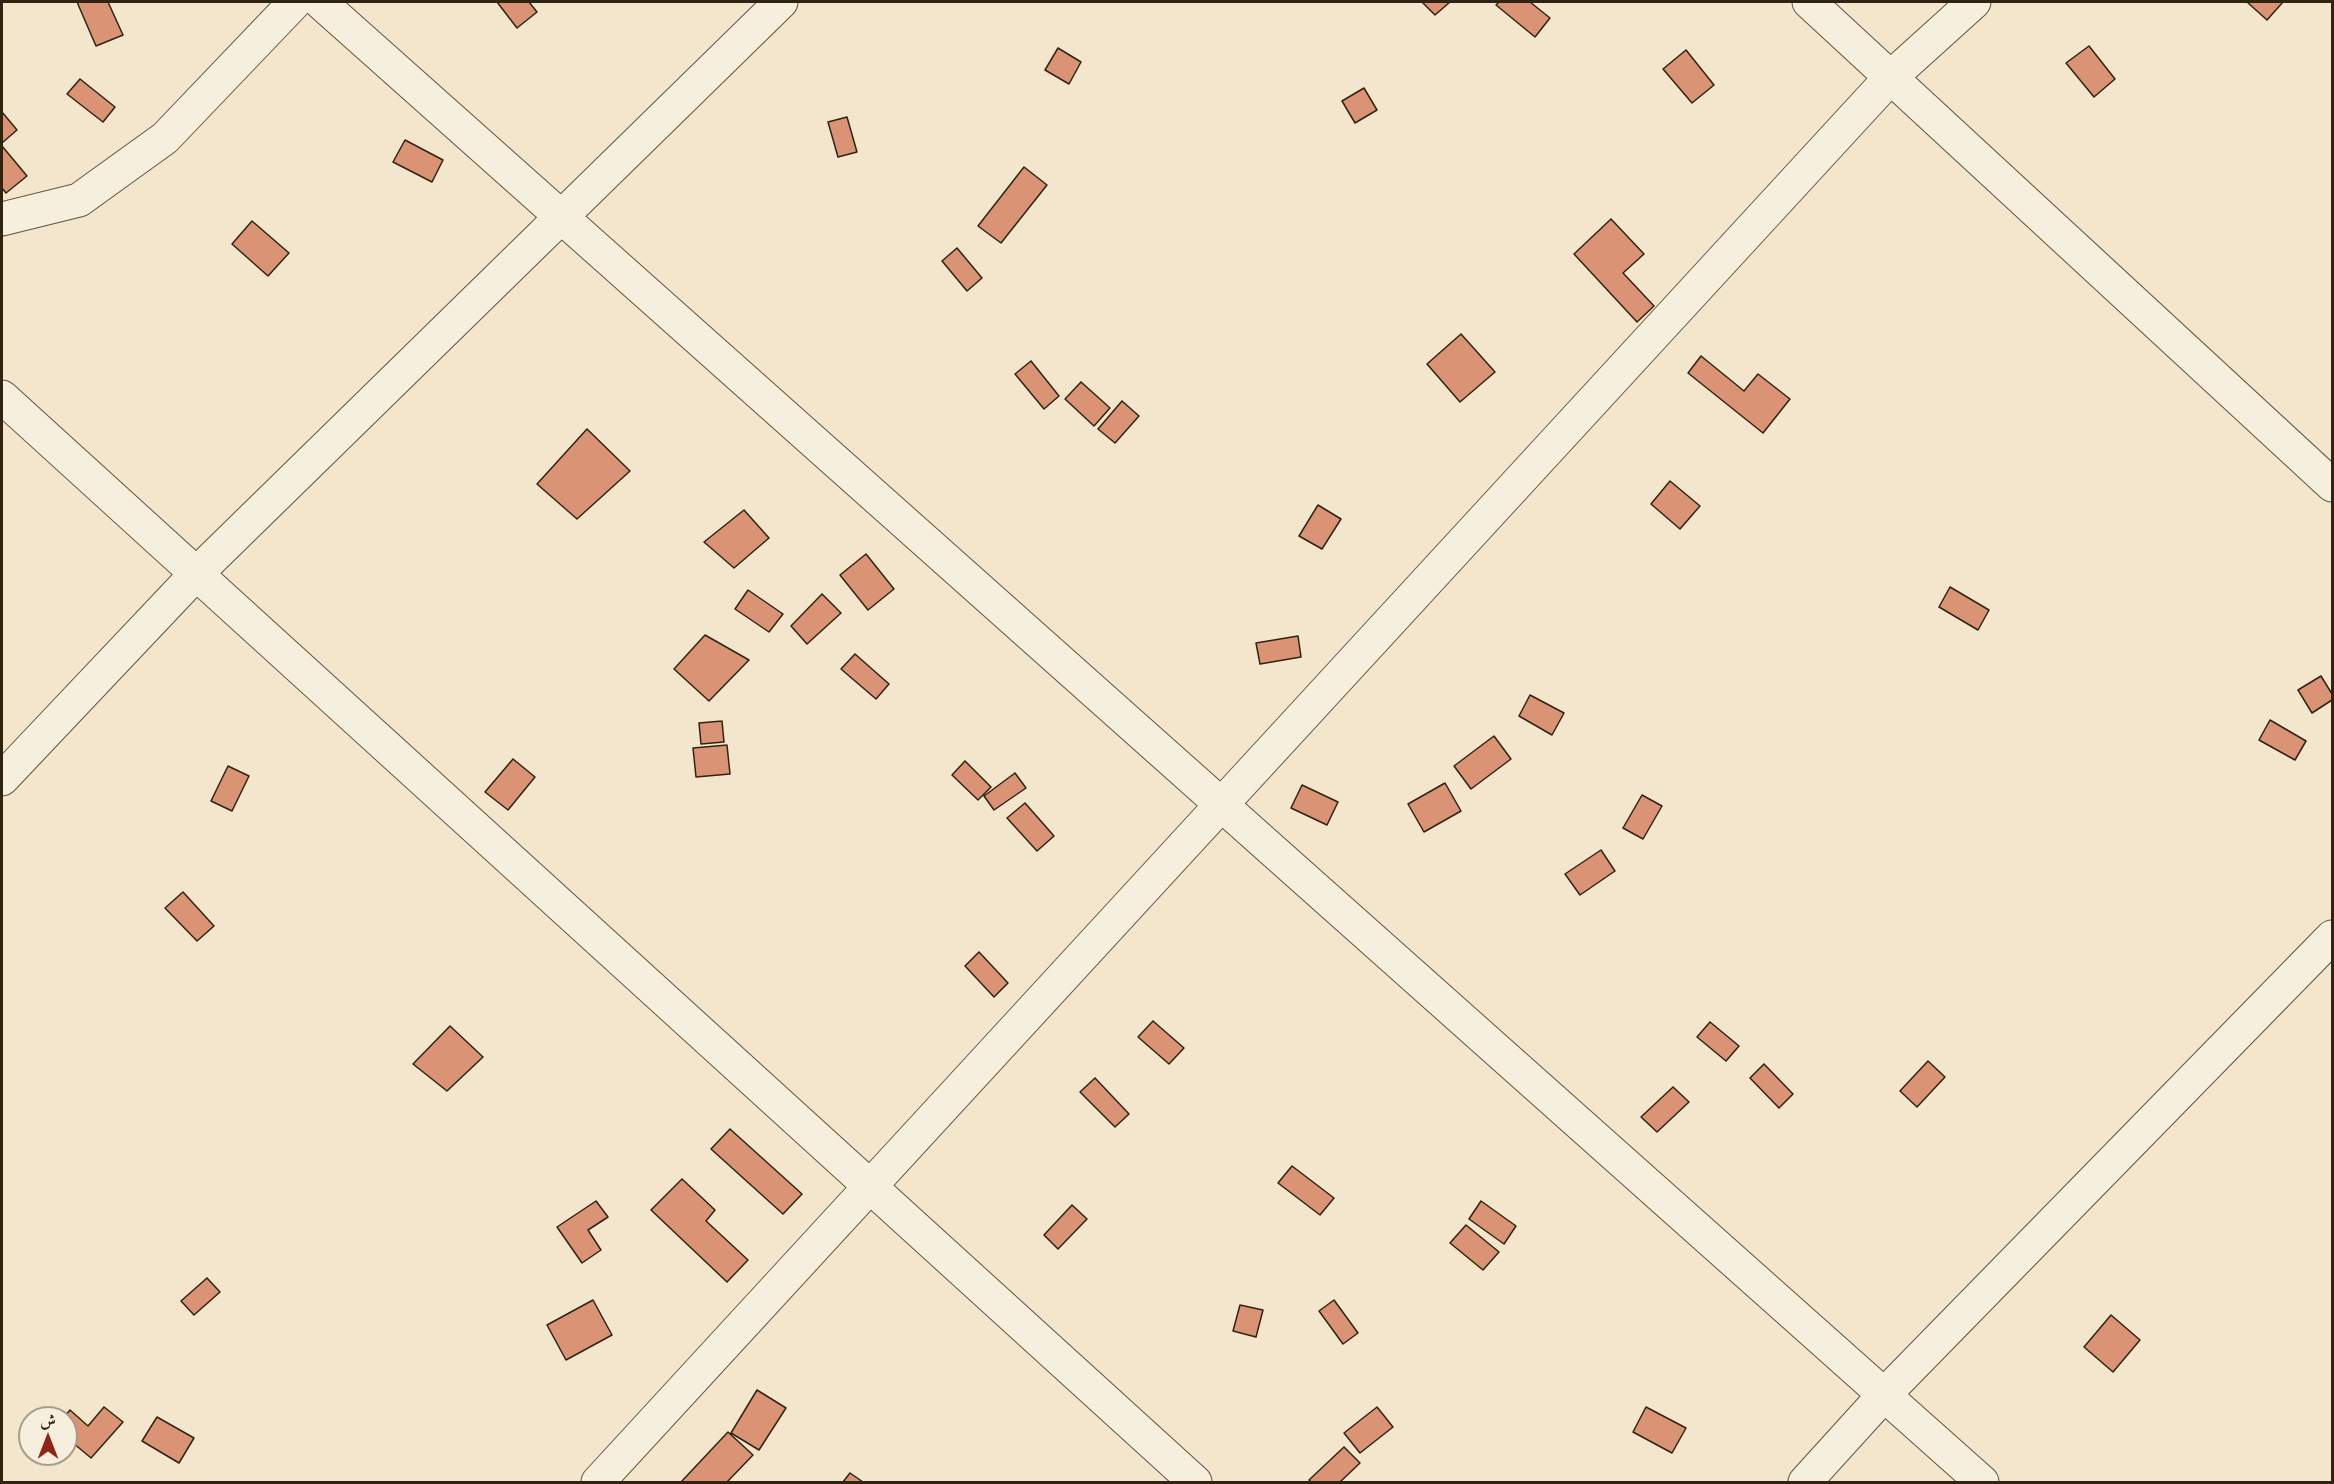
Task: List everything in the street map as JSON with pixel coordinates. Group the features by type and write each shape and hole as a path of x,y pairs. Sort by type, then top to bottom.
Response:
{"street":[{"path":"2,219 79,200 165,138 295,2"},
{"path":"320,2 1982,1482"},
{"path":"2,778 196,574 781,2"},
{"path":"1809,2 2332,486"},
{"path":"598,1482 1891,77 1974,2"},
{"path":"2,397 1195,1482"},
{"path":"1805,1482 1884,1395 2332,937"}],"building":[{"path":"77,2 108,2 123,35 96,46"},
{"path":"497,2 529,2 537,12 517,28"},
{"path":"1422,2 1450,2 1435,15"},
{"path":"1499,2 1530,2 1550,18 1535,37 1496,5"},
{"path":"2247,2 2283,2 2267,20"},
{"path":"2089,46 2115,79 2094,97 2066,63"},
{"path":"1058,48 1081,62 1069,84 1045,70"},
{"path":"1686,50 1714,85 1692,103 1663,69"},
{"path":"80,79 115,107 103,122 67,94"},
{"path":"1364,88 1377,110 1355,123 1342,101"},
{"path":"2,112 17,130 2,143"},
{"path":"847,117 857,152 838,157 828,122"},
{"path":"405,140 443,160 432,182 393,162"},
{"path":"2,146 27,176 6,193 2,188"},
{"path":"1024,167 1047,185 1001,243 978,226"},
{"path":"1611,219 1644,254 1623,273 1654,306 1637,322 1574,254"},
{"path":"252,221 289,253 268,276 232,244"},
{"path":"957,248 982,278 967,291 942,261"},
{"path":"1461,334 1495,372 1460,402 1427,364"},
{"path":"1701,356 1744,391 1758,374 1790,399 1763,433 1688,373"},
{"path":"1031,361 1059,396 1044,409 1015,374"},
{"path":"1081,382 1110,408 1094,426 1065,399"},
{"path":"1122,401 1139,416 1115,443 1098,429"},
{"path":"587,429 630,471 577,519 537,484"},
{"path":"1670,481 1700,506 1680,529 1651,504"},
{"path":"1318,505 1341,519 1322,549 1299,536"},
{"path":"744,510 769,538 734,568 704,542"},
{"path":"866,554 894,589 868,610 840,575"},
{"path":"1950,587 1989,610 1978,630 1939,607"},
{"path":"748,590 783,614 769,632 735,609"},
{"path":"822,594 841,613 807,644 791,626"},
{"path":"705,635 749,660 709,701 674,669"},
{"path":"1298,636 1301,657 1260,664 1256,643"},
{"path":"855,654 889,684 876,699 841,669"},
{"path":"2321,676 2332,694 2332,700 2312,713 2298,690"},
{"path":"1530,695 1564,713 1552,735 1519,716"},
{"path":"2270,720 2306,741 2295,760 2259,740"},
{"path":"722,721 724,742 701,744 699,723"},
{"path":"1494,736 1511,759 1471,789 1454,766"},
{"path":"727,745 730,774 696,777 693,748"},
{"path":"513,759 535,777 508,810 485,792"},
{"path":"965,761 991,787 978,800 952,775"},
{"path":"228,766 249,776 232,811 211,801"},
{"path":"1015,773 1026,788 994,810 984,796"},
{"path":"1445,783 1461,811 1424,832 1408,804"},
{"path":"1302,785 1338,802 1327,825 1291,808"},
{"path":"1642,795 1662,806 1643,839 1623,828"},
{"path":"1025,803 1054,836 1037,851 1007,818"},
{"path":"1601,850 1615,871 1580,895 1565,874"},
{"path":"183,892 214,926 197,941 165,908"},
{"path":"979,952 1008,983 994,997 965,966"},
{"path":"1153,1021 1184,1048 1169,1064 1138,1037"},
{"path":"1710,1022 1739,1046 1726,1061 1697,1037"},
{"path":"450,1026 483,1057 447,1091 413,1064"},
{"path":"1928,1061 1945,1077 1917,1107 1900,1091"},
{"path":"1764,1064 1793,1094 1779,1108 1750,1078"},
{"path":"1095,1078 1129,1114 1115,1127 1080,1092"},
{"path":"1673,1087 1689,1102 1657,1132 1641,1117"},
{"path":"730,1129 802,1194 783,1214 711,1149"},
{"path":"1292,1166 1334,1198 1320,1215 1278,1183"},
{"path":"682,1179 715,1210 706,1221 748,1260 727,1282 651,1210"},
{"path":"596,1201 608,1217 588,1230 601,1250 582,1263 557,1227"},
{"path":"1481,1201 1516,1226 1504,1244 1469,1219"},
{"path":"1072,1205 1087,1219 1058,1249 1044,1235"},
{"path":"1466,1225 1499,1252 1483,1270 1450,1243"},
{"path":"207,1278 220,1292 194,1315 181,1301"},
{"path":"593,1300 612,1335 566,1360 547,1325"},
{"path":"1334,1300 1358,1333 1343,1344 1319,1311"},
{"path":"1240,1305 1263,1310 1256,1337 1233,1331"},
{"path":"2111,1315 2140,1340 2113,1372 2084,1347"},
{"path":"757,1390 786,1408 759,1450 731,1433"},
{"path":"104,1407 123,1422 91,1458 78,1447 78,1417 88,1426"},
{"path":"1377,1407 1393,1427 1360,1453 1344,1433"},
{"path":"1646,1407 1686,1428 1672,1453 1633,1432"},
{"path":"157,1417 194,1438 179,1463 142,1441"},
{"path":"728,1432 753,1455 727,1482 681,1482"},
{"path":"1344,1447 1360,1463 1340,1482 1311,1482 1309,1480"},
{"path":"850,1473 863,1482 843,1482"}]}
